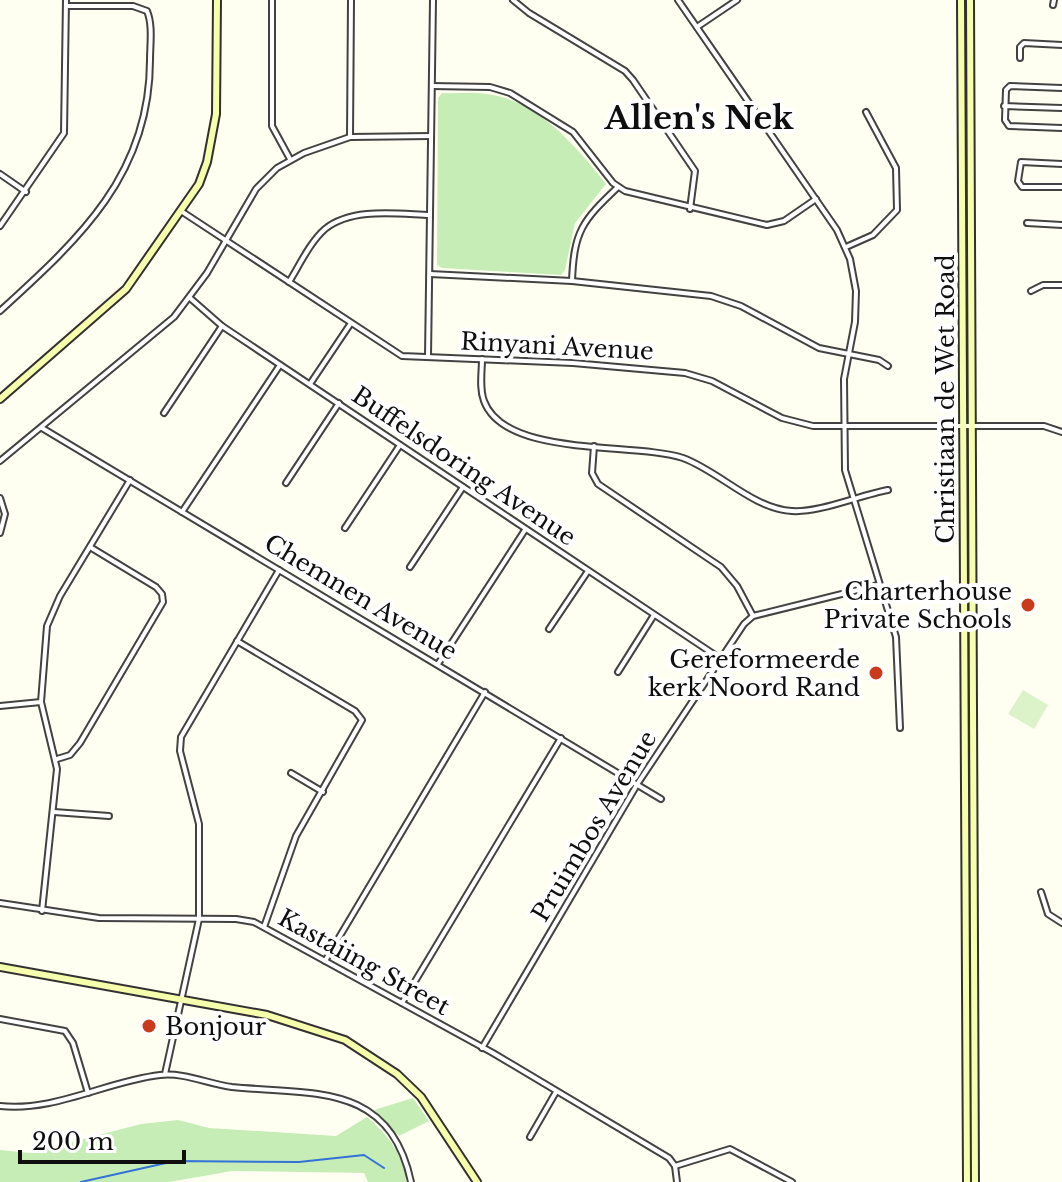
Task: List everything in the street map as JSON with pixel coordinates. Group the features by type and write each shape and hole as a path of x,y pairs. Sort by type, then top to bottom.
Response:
{"main road":[{"path":"0,399 126,289 203,174 213,132 217,0"},
{"name":"Christiaan de Wet Road","path":"961,0 967,1182"},
{"name":"Christiaan de Wet Road","path":"970,0 975,1182"},
{"path":"0,967 284,1019 357,1047 397,1074 421,1097 477,1182"}],"street":[{"path":"272,0 272,126 290,159"},
{"path":"350,137 351,0"},
{"path":"428,357 433,0"},
{"path":"513,0 529,13 625,71 633,80 695,171 690,209"},
{"path":"678,0 846,247 856,291 855,322 847,355 844,462 897,641 900,728"},
{"path":"697,27 737,0"},
{"path":"0,226 26,192 65,128 66,3 133,6 147,11 150,72 138,144 80,235 0,311"},
{"path":"1020,58 1020,47 1024,43 1062,45"},
{"path":"432,86 490,87 515,96 573,132 618,187 641,197 767,225 784,221 816,199"},
{"path":"1062,88 1010,86 1006,90 1004,106 1009,126 1062,128"},
{"path":"1004,106 1062,108"},
{"path":"846,247 873,235 897,210 896,168 866,112"},
{"path":"0,461 170,321 190,298 256,189 290,159 350,137 431,136"},
{"path":"1062,164 1021,162 1018,181 1022,187 1062,187"},
{"path":"0,174 26,192"},
{"path":"572,281 575,241 580,226 618,187"},
{"name":"Rinyani Avenue","path":"181,211 402,356 685,373 712,381 791,421 962,428 1044,426 1062,432"},
{"path":"289,282 319,235 333,225 367,215 430,215"},
{"path":"1027,223 1062,225"},
{"path":"430,274 572,281 711,296 741,306 819,348 879,360 888,366"},
{"path":"1031,291 1043,285 1062,285"},
{"name":"Buffelsdoring Avenue","path":"190,298 222,326 721,659"},
{"path":"310,384 351,323"},
{"path":"164,413 222,326"},
{"path":"482,359 482,396 498,419 536,439 681,458 784,510 807,510 888,490"},
{"path":"182,512 280,365"},
{"path":"286,483 339,403"},
{"name":"Chemnen Avenue","path":"42,428 661,799"},
{"path":"345,528 400,445"},
{"path":"594,446 592,473 598,484 721,567 737,586 753,616 878,585"},
{"path":"42,911 57,759 41,702 49,619 130,480"},
{"path":"410,567 463,487"},
{"path":"0,498 5,514 0,533"},
{"path":"438,664 525,530"},
{"path":"57,759 70,755 80,743 163,602 162,594 156,587 90,547"},
{"path":"165,1074 199,919 199,824 180,743 183,731 279,569"},
{"path":"549,629 588,571"},
{"path":"618,672 654,615"},
{"name":"Pruimbos Avenue","path":"482,1048 638,783 753,616"},
{"path":"237,641 361,716 361,727 291,848 264,927"},
{"path":"325,961 485,692"},
{"path":"0,706 41,702"},
{"path":"402,1004 561,738"},
{"path":"291,773 323,792"},
{"path":"54,812 109,816"},
{"path":"1041,892 1048,914 1062,923"},
{"name":"Kastaiing Street","path":"0,903 99,918 243,919 264,927 482,1048 669,1158 675,1166"},
{"path":"0,1019 65,1031 73,1043 88,1093"},
{"path":"0,1106 22,1108 165,1074 236,1087 308,1090 371,1113 386,1125 397,1141 411,1182"},
{"path":"530,1137 556,1092"},
{"path":"677,1182 675,1166 730,1149 792,1182"}],"green space":[{"path":"442,93 487,94 523,105 569,141 606,184 575,223 565,270 561,275 442,268 437,265 438,98"},
{"path":"1023,690 1048,705 1034,729 1008,714"},
{"path":"413,1098 429,1121 399,1136 374,1110"},
{"path":"367,1117 393,1145 402,1163 406,1182 368,1182 364,1173 232,1171 169,1182 0,1182 0,1150 30,1153 141,1124 178,1120 209,1128 336,1136"}],"waterway":[{"path":"81,1182 175,1161 299,1162 364,1155 384,1168"}],"place":[{"name":"Charterhouse Private Schools","path":"1028,605"},
{"name":"Gereformeerde kerk Noord Rand","path":"876,673"},
{"name":"Bonjour","path":"149,1026"}],"district":[{"name":"Allen's Nek","path":"699,118"}]}
